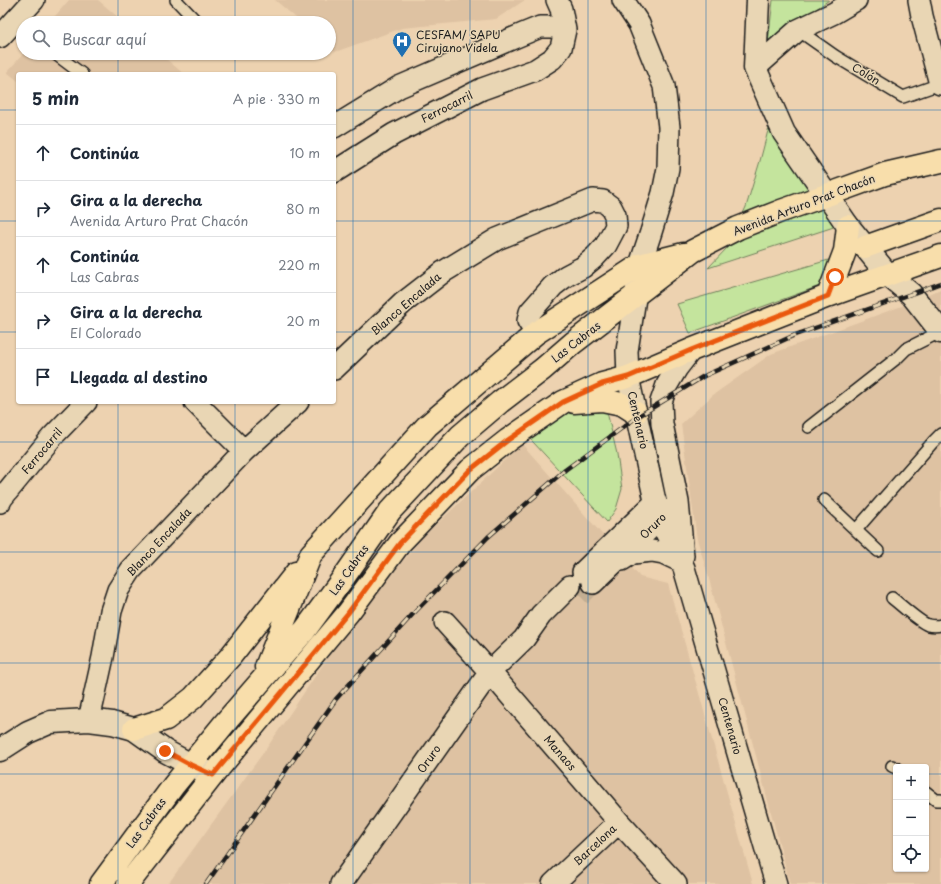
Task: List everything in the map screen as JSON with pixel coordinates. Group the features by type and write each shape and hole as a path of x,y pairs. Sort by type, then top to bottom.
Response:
{"main road":[{"name":"Avenida Arturo Prat Chacón","path":"636,295 693,251 738,228 885,174 941,161"},
{"path":"865,247 941,220"},
{"path":"828,296 845,251 848,226"},
{"path":"134,729 166,719 193,698 230,657 311,554 427,426 536,333 640,265 693,251"},
{"path":"628,377 691,350 828,296 941,256"},
{"name":"Las Cabras","path":"101,884 174,785 305,630 390,511 455,441 500,402 636,295"},
{"name":"Las Cabras","path":"128,884 213,775 348,613 400,543 470,470 508,440 563,402 602,384 628,377"},
{"path":"563,402 602,400 622,404 636,413"},
{"path":"259,684 311,554"}],"street":[{"path":"24,16 34,0"},
{"path":"557,0 561,9 563,39"},
{"name":"Centenario","path":"623,0 639,24 664,86 669,127 667,174 640,265 627,351 628,377 658,511 682,565 776,884"},
{"path":"758,0 755,68 784,133 848,226 888,275 911,294 941,332"},
{"path":"755,68 798,30 834,13 856,0"},
{"path":"919,0 940,84"},
{"path":"0,37 16,26"},
{"path":"336,126 399,87 540,27 553,27 563,39"},
{"name":"Ferrocarril","path":"336,171 394,134 482,89 535,70 552,58 563,39"},
{"name":"Blanco Encalada","path":"336,366 403,304 443,272 497,239 593,200 603,201 611,207 615,215 616,226 606,245 595,257 583,267 566,276 553,286 530,312 528,321 536,333"},
{"name":"Centenario","path":"682,565 678,502 662,424 661,402 667,385 677,368 691,350"},
{"name":"Ferrocarril","path":"0,502 52,437 84,404"},
{"path":"196,404 244,451"},
{"name":"Blanco Encalada","path":"89,720 103,657 111,611 118,590 131,570 244,451 296,404"},
{"name":"Oruro","path":"581,584 638,519 678,502"},
{"name":"Oruro","path":"341,884 490,672 524,639 541,615 581,584 609,568 658,511"},
{"path":"609,568 634,553 652,551 663,553 682,565"},
{"name":"Manaos","path":"445,622 619,822 676,884"},
{"path":"0,750 28,732 50,722 89,720 112,723 134,729 165,751 213,775"},
{"name":"Barcelona","path":"553,884 619,822"}],"lane":[{"path":"176,0 191,16"},
{"name":"Colón","path":"798,30 835,56 904,97 940,84"},
{"path":"63,60 79,72"},
{"path":"810,428 897,358 906,349 941,332"},
{"path":"856,530 941,434"},
{"path":"824,500 878,551"},
{"path":"892,598 928,625 941,625"},
{"path":"929,794 936,800 941,800"}],"shaded area":[{"path":"69,0 98,0 117,16 55,16"},
{"path":"275,0 525,0 496,19 402,28 336,52 336,16 294,16"},
{"path":"18,60 167,60 182,72 16,72 16,79 7,72"},
{"path":"941,289 941,314 926,295"},
{"path":"910,303 941,339 941,884 790,884 708,575 697,539 681,424 713,395 771,354"},
{"path":"522,444 640,577 668,584 753,884 168,884 266,749 345,632 422,538"}],"green space":[{"path":"773,0 829,0 768,43"},
{"path":"770,123 846,223 708,268 727,248 746,207"},
{"path":"839,257 847,276 690,333 677,304"},
{"path":"600,402 607,412 617,454 622,489 616,509 607,522 521,429 550,412"}],"tunnel":[{"path":"580,596 593,583"}],"railway":[{"path":"206,884 336,699 413,614 488,537 565,470 637,417 704,376 795,335 941,283"}],"place":[{"name":"CESFAM/ SAPU Cirujano Videla","path":"402,58"}],"route":[{"path":"165,751 213,775 348,613 400,543 470,470 508,440 563,402 602,384 628,377 691,350 828,296 835,277"}]}
